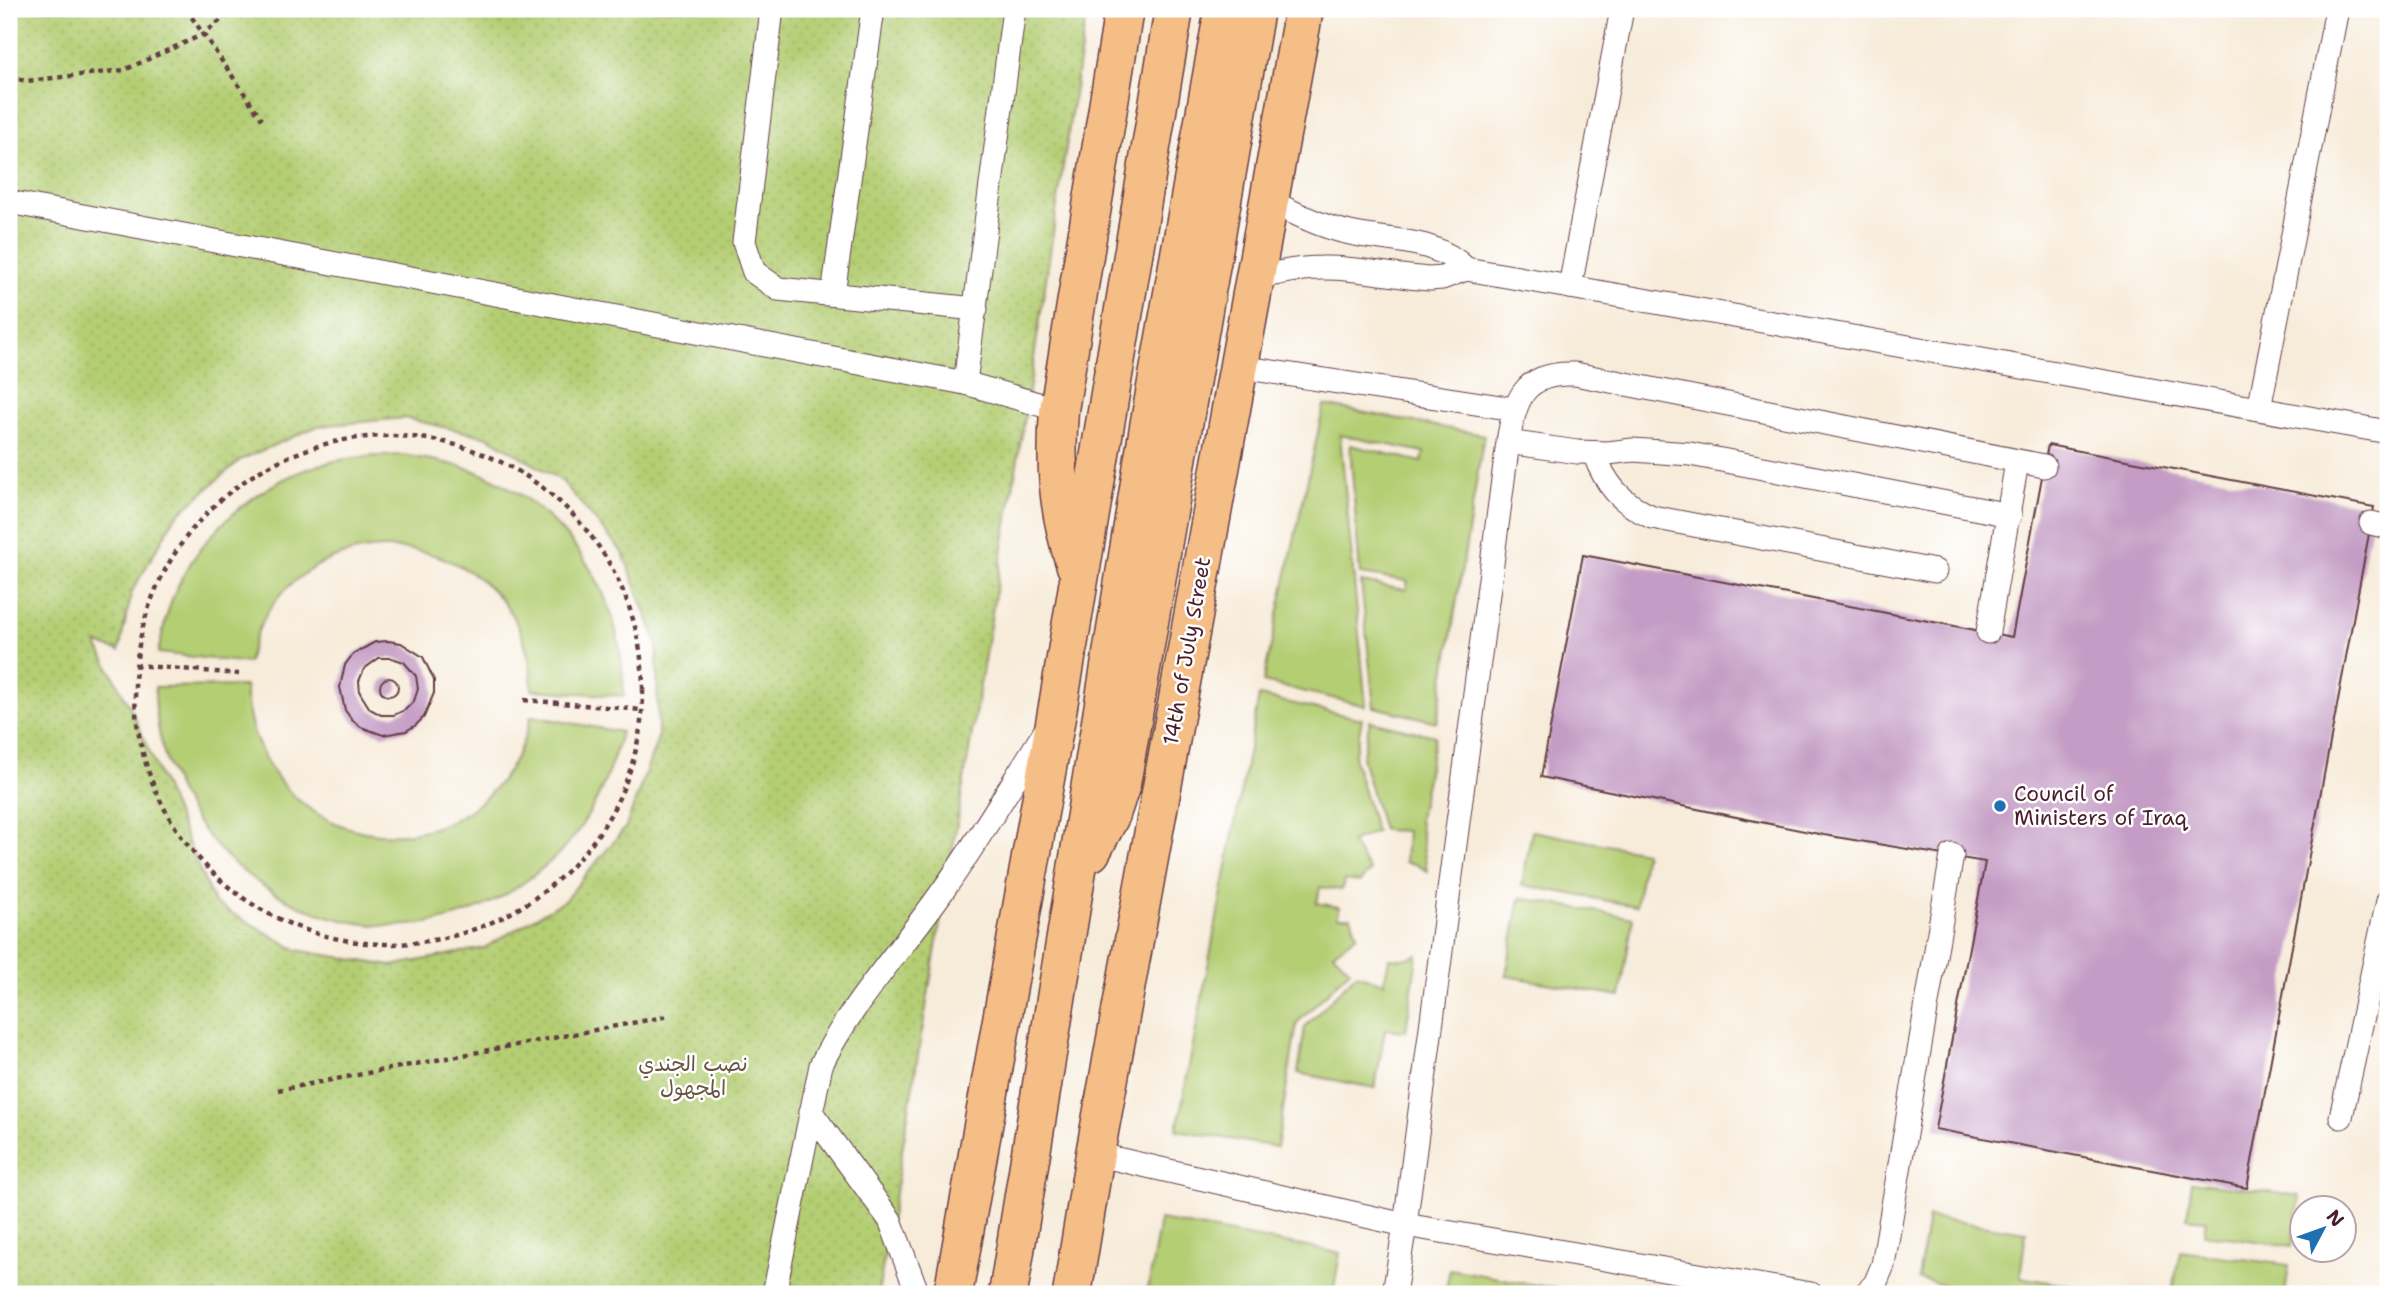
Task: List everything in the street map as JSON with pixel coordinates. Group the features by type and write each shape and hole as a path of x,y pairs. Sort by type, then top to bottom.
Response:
{"main road":[{"path":"1080,577 1066,536 1058,495 1056,453 1059,410 1124,9"},
{"path":"953,1294 1057,712 1174,9"},
{"path":"1008,1294 1152,413 1224,9"},
{"path":"1076,870 1095,847 1111,814 1121,784 1255,9"},
{"name":"14th of July Street","path":"1072,1294 1095,1154 1304,9"}],"lane":[{"path":"772,9 744,242 754,272 778,289 976,309"},
{"path":"833,294 873,9"},
{"path":"965,383 1014,9"},
{"path":"1570,287 1622,9"},
{"path":"2259,409 2337,9"},
{"path":"1270,201 1329,227 1433,247 1456,260 1466,270"},
{"path":"9,202 965,383 1059,410"},
{"path":"1256,278 1292,270 1347,268 1430,279 1443,278 1466,270 2388,432"},
{"path":"1240,367 1514,409"},
{"path":"1394,1294 1508,442 1514,409 1520,396 1531,384 1544,377 1560,373 1574,374 2044,466"},
{"path":"1508,442 1594,453 1633,450 1690,454 2010,515"},
{"path":"1594,453 1604,477 1621,499 1652,517 1935,571"},
{"path":"1988,632 2017,462"},
{"path":"774,1294 821,1065 847,1020 946,887 1057,712"},
{"path":"1865,1294 1879,1278 1883,1265 1952,855"},
{"path":"2341,1116 2388,901"},
{"path":"811,1112 890,1220 918,1294"},
{"path":"1095,1154 1405,1225 1811,1294"}],"path":[{"path":"186,9 262,119"},
{"path":"9,77 27,81 124,70 204,34 234,9"},
{"path":"148,748 132,711 135,665 140,625 166,562 207,508 262,467 325,441 393,434 461,445 523,473 588,530 629,604 645,689 632,774 592,849 529,907 451,941 366,947 283,925 212,877 199,864 181,822"},
{"path":"135,665 239,674"},
{"path":"524,699 642,710"},
{"path":"278,1090 669,1016"}],"green space":[{"name":"نصب الجندي المجهول","path":"9,9 1087,9 1027,404 878,1294 9,1294","holes":["404,418 488,437 562,481 623,553 657,642 658,738 626,827 565,900 484,948 391,966 297,950 214,903 132,711 96,643 119,651 132,591 176,516 240,460 318,426"]},
{"path":"1324,405 1484,435 1437,722 1374,707 1361,582 1406,590 1408,581 1360,574 1350,445 1422,462 1424,452 1340,435 1366,706 1263,682"},
{"path":"403,455 455,465 497,481 520,495 562,531 580,553 606,601 619,644 624,696 532,690 521,633 492,589 450,561 402,549 353,552 307,572 270,609 248,663 158,653 173,597 185,573 200,550 238,510 260,493 309,468 352,458"},
{"path":"245,686 259,746 289,791 330,821 377,834 425,830 470,810 507,772 531,716 621,732 594,805 573,838 548,864 510,892 450,918 389,926 329,917 274,893 226,856 188,808 164,751 155,687"},
{"path":"1259,696 1362,719 1354,758 1376,832 1351,842 1370,871 1360,882 1344,880 1342,890 1320,887 1317,903 1339,907 1338,917 1351,917 1357,935 1333,953 1350,970 1297,1023 1277,1147 1177,1130"},
{"path":"1370,721 1435,736 1419,819 1427,871 1405,862 1407,831 1383,830 1362,758"},
{"path":"1532,831 1645,852 1636,906 1522,885"},
{"path":"1520,898 1633,918 1620,996 1506,976"},
{"path":"1417,955 1406,1031 1385,1029 1375,1088 1298,1073 1305,1027 1356,974 1384,983 1389,958 1404,959"},
{"path":"2192,1182 2288,1194 2288,1245 2204,1234 2206,1220 2187,1218"},
{"path":"1928,1217 2026,1232 2020,1277 2114,1294 1948,1294 1948,1286 1918,1279"},
{"path":"1160,1220 1340,1253 1333,1294 1147,1294"},
{"path":"2180,1251 2289,1265 2285,1294 2172,1294"},
{"path":"1450,1269 1583,1294 1445,1294"}],"building":[{"name":"Council of Ministers of Iraq","path":"2048,445 2374,507 2247,1188 1935,1129 1985,862 1824,835 1541,777 1583,555 2012,637"},
{"path":"375,642 401,643 423,657 434,680 434,693 424,717 406,731 383,735 361,727 345,710 340,687 345,665 353,654","holes":["379,658 404,662 416,676 418,689 414,701 405,710 394,715 381,715 370,709 360,693 359,681 364,669"]},
{"path":"389,678 395,681 398,687 395,693 389,696 383,693 380,687 383,681"}],"place":[{"name":"Council of Ministers of Iraq","path":"2000,806"}]}
